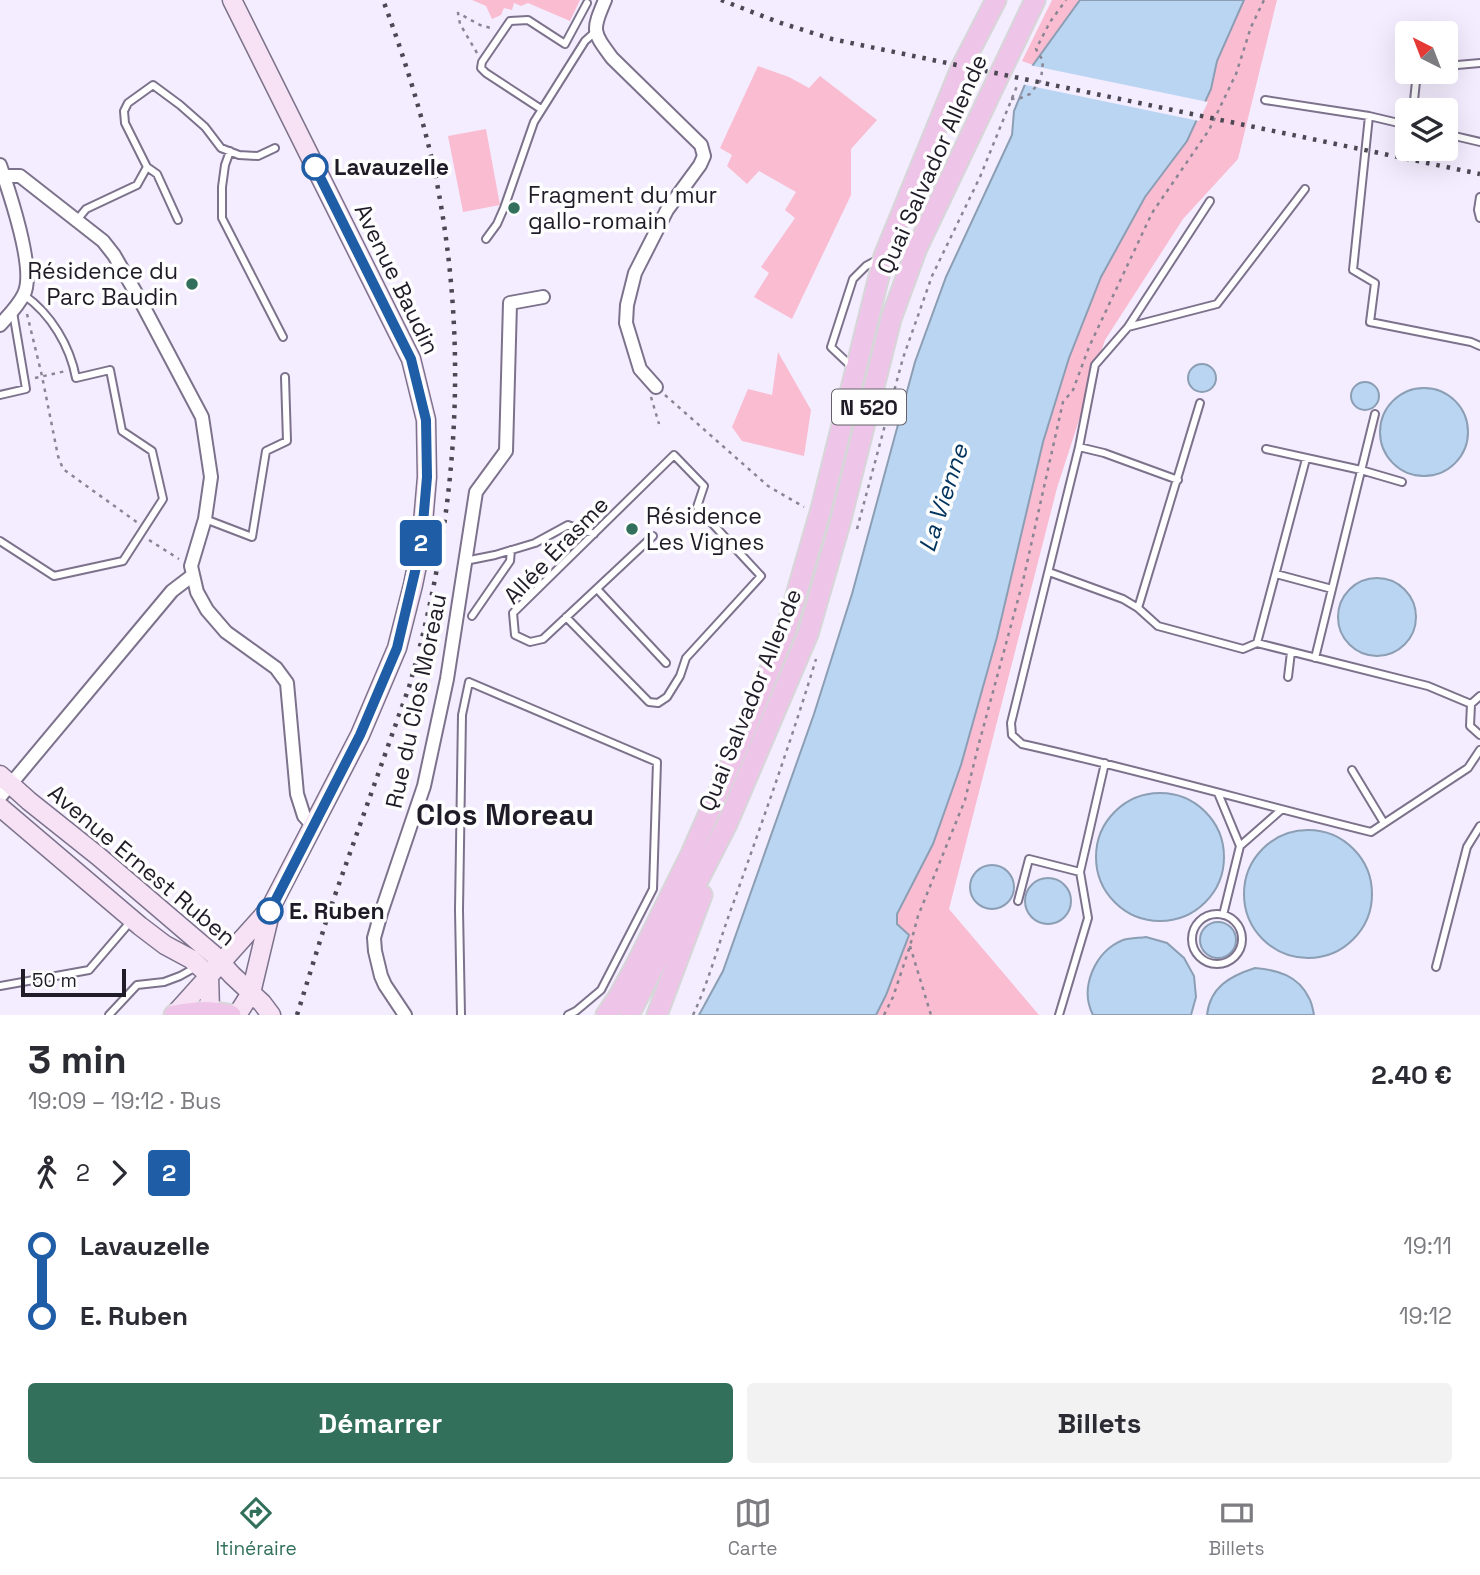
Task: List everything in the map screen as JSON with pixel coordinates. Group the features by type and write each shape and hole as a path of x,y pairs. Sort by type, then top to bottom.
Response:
{"main road":[{"name":"Avenue Baudin","path":"232,0 411,359 426,420 427,477 421,546 397,648 360,735 272,905 251,992 237,1015"},
{"name":"Quai Salvador Allende","path":"606,1015 637,963 691,855 786,629 821,509 884,256 961,68 996,0"},
{"name":"Quai Salvador Allende","path":"629,1015 727,824 807,634 840,523 891,319 917,248 1035,0"},
{"name":"Avenue Ernest Ruben","path":"3,785 29,801 98,856 211,965"},
{"name":"Avenue Ernest Ruben","path":"0,807 164,945 232,975 251,992"},
{"path":"657,1015 727,824"},
{"name":"Avenue Baudin","path":"174,1015 211,965 272,905"},
{"path":"211,965 211,1013"},
{"path":"251,992 271,1015"},
{"path":"174,1015 196,1011 231,1015"}],"street":[{"path":"604,0 595,23 596,32 612,58 701,145 704,156 667,210 635,273 627,305 626,323 640,369 656,387"},
{"path":"2,170 20,176 103,241 140,300 202,417 211,477 205,519 191,566 197,592 226,632 276,668 287,683 297,794 304,816 313,826"},
{"path":"0,325 12,310 29,299 16,211 2,170"},
{"name":"Rue du Clos Moreau","path":"403,1014 381,976 374,938 424,786 447,679 476,492 506,451 510,303 543,297"},
{"path":"3,785 173,592 193,575"}],"lane":[{"path":"565,44 587,3"},
{"path":"541,109 486,74 481,68 482,62 510,21 528,20 577,54"},
{"path":"486,239 504,208 534,122 585,41 596,32"},
{"path":"1458,65 1480,64"},
{"path":"178,220 158,174 147,167 125,122 124,111 128,103 153,85 205,127 221,148 239,155 258,156 275,148"},
{"path":"1265,100 1395,122"},
{"path":"1369,116 1353,270 1375,283 1370,322 1480,346"},
{"path":"1458,137 1480,142"},
{"path":"230,151 222,187 222,218 283,337"},
{"path":"77,220 86,209 137,185 147,167"},
{"path":"1128,327 1217,304 1305,189"},
{"path":"1480,197 1480,218"},
{"path":"1210,201 1128,327 1095,365 1079,447 1011,723 1012,734 1022,744 1105,762 1370,832 1468,768 1480,750"},
{"path":"855,371 831,347 853,279 866,266 884,256"},
{"path":"0,541 54,576 123,561 163,499 152,450 122,431 110,370 76,378 62,337 29,299"},
{"path":"0,395 26,389 12,310"},
{"path":"205,519 252,537 266,451 287,441 285,377"},
{"path":"1138,608 1199,403"},
{"path":"1315,658 1375,414"},
{"path":"1079,447 1104,453 1178,480"},
{"path":"1266,449 1402,482"},
{"name":"Allée Érasme","path":"566,618 649,702 658,703 667,697 681,676 686,658 761,576 696,507 704,486 674,455 513,612 515,635 530,642 543,639 653,536"},
{"path":"1257,643 1306,459"},
{"path":"465,561 535,543 568,525 594,534"},
{"path":"472,616 510,561 511,550"},
{"path":"1049,572 1123,599 1158,626 1243,649 1257,643 1427,686 1471,704"},
{"path":"1276,574 1332,589"},
{"path":"597,589 666,663"},
{"path":"1288,677 1291,652"},
{"path":"461,1015 459,910 462,715 469,682 657,762 653,889 601,990 568,1015"},
{"path":"1480,696 1471,704 1469,726 1480,735"},
{"path":"1059,1015 1088,918 1080,872 1105,762"},
{"path":"1352,770 1384,823"},
{"path":"1218,793 1240,846"},
{"path":"1223,915 1240,846 1281,810"},
{"path":"1436,967 1467,848 1480,826"},
{"path":"1018,901 1029,859 1080,872"},
{"path":"1223,915 1237,924 1242,941 1240,949 1228,961 1211,963 1197,954 1193,937 1195,929 1206,917 1223,915"},
{"path":"0,986 89,970 132,920"},
{"path":"109,1015 137,985 164,982 211,965"}],"path":[{"path":"1010,99 1021,98 1030,93 1041,80 1043,61 1036,49 1050,22 1066,0"},
{"path":"482,62 460,24 458,13 480,25 503,32"},
{"path":"29,299 27,313 63,469 145,528"},
{"path":"25,381 75,369"},
{"path":"659,424 650,396 656,387 768,486 810,510"},
{"path":"140,535 167,551"},
{"path":"884,1015 893,997 918,916"},
{"path":"910,946 931,1015"}],"shaded area":[{"path":"472,0 580,0 570,21 528,3 521,6 514,3 512,10 504,8 501,15 492,19 486,6"},
{"path":"1052,0 1080,0 1033,65 1022,61"},
{"path":"1244,0 1277,0 1238,159 1183,219 1105,340 1057,488 949,909 1039,1015 873,1015 897,924 897,914 933,844 961,765 997,637 1043,442 1069,358 1101,277 1145,197 1187,141 1211,89 1217,61"},
{"path":"758,66 789,77 809,88 820,76 877,120 851,149 851,195 792,319 754,297 769,273 761,267 795,218 785,210 796,192 759,171 747,184 727,166 732,155 720,148"},
{"path":"486,129 500,205 463,212 448,136"},
{"path":"778,352 811,410 804,456 742,441 732,427 748,389 772,395"}],"water":[{"name":"La Vienne","path":"1080,0 1244,0 1217,61 1211,89 1187,141 1145,197 1101,277 1069,358 1043,442 997,637 961,765 933,844 897,914 897,924 909,935 876,1015 699,1015 723,971 814,714 852,594 915,362 946,277 1012,135 1014,111 1033,65"},
{"path":"1202,364 1212,368 1216,378 1212,388 1202,392 1192,388 1188,378 1192,368"},
{"path":"1365,382 1375,386 1379,396 1375,406 1365,410 1355,406 1351,396 1355,386"},
{"path":"1415,388 1433,388 1449,395 1461,407 1468,423 1468,441 1461,457 1449,469 1433,476 1415,476 1399,469 1387,457 1380,441 1380,423 1387,407 1399,395"},
{"path":"1369,578 1385,578 1399,584 1410,595 1416,609 1416,625 1410,639 1399,650 1385,656 1369,656 1355,650 1344,639 1338,625 1338,609 1344,595 1355,584"},
{"path":"1160,793 1185,798 1205,812 1219,832 1224,857 1219,882 1205,902 1185,916 1160,921 1135,916 1115,902 1101,882 1096,857 1101,832 1115,812 1135,798"},
{"path":"1308,830 1332,835 1353,849 1367,870 1372,894 1367,918 1353,939 1332,953 1308,958 1284,953 1263,939 1249,918 1244,894 1249,870 1263,849 1284,835"},
{"path":"992,865 1001,866 1008,871 1013,878 1013,896 1008,903 1001,908 992,909 983,908 976,903 971,896 970,887 971,878 976,871 983,866"},
{"path":"1048,878 1064,885 1071,901 1064,917 1048,924 1032,917 1025,901 1032,885"},
{"path":"1218,922 1231,927 1236,940 1231,953 1218,958 1205,953 1200,940 1205,927"},
{"path":"1146,937 1167,943 1184,958 1194,976 1196,997 1191,1015 1093,1015 1089,1004 1089,982 1098,961 1113,945 1123,940"},
{"path":"1255,968 1279,972 1293,979 1309,998 1314,1015 1207,1015 1212,997 1223,984"}],"pier":[{"path":"1029,65 1208,102 1199,121 1021,84"}],"railway":[{"path":"297,1015 329,912 409,687 426,623 448,495 455,367 453,303 446,238 424,129 383,0"},
{"path":"721,0 832,39 1480,174"}],"bus line":[{"name":"2","path":"270,911 360,735 397,648 421,546 427,477 426,420 411,359 315,167"}],"place":[{"name":"Lavauzelle","path":"315,167"},
{"name":"Fragment du mur gallo-romain","path":"514,208"},
{"name":"Résidence du Parc Baudin","path":"192,284"},
{"name":"Résidence Les Vignes","path":"632,529"},
{"name":"E. Ruben","path":"270,911"}],"district":[{"name":"Clos Moreau","path":"505,814"}]}
